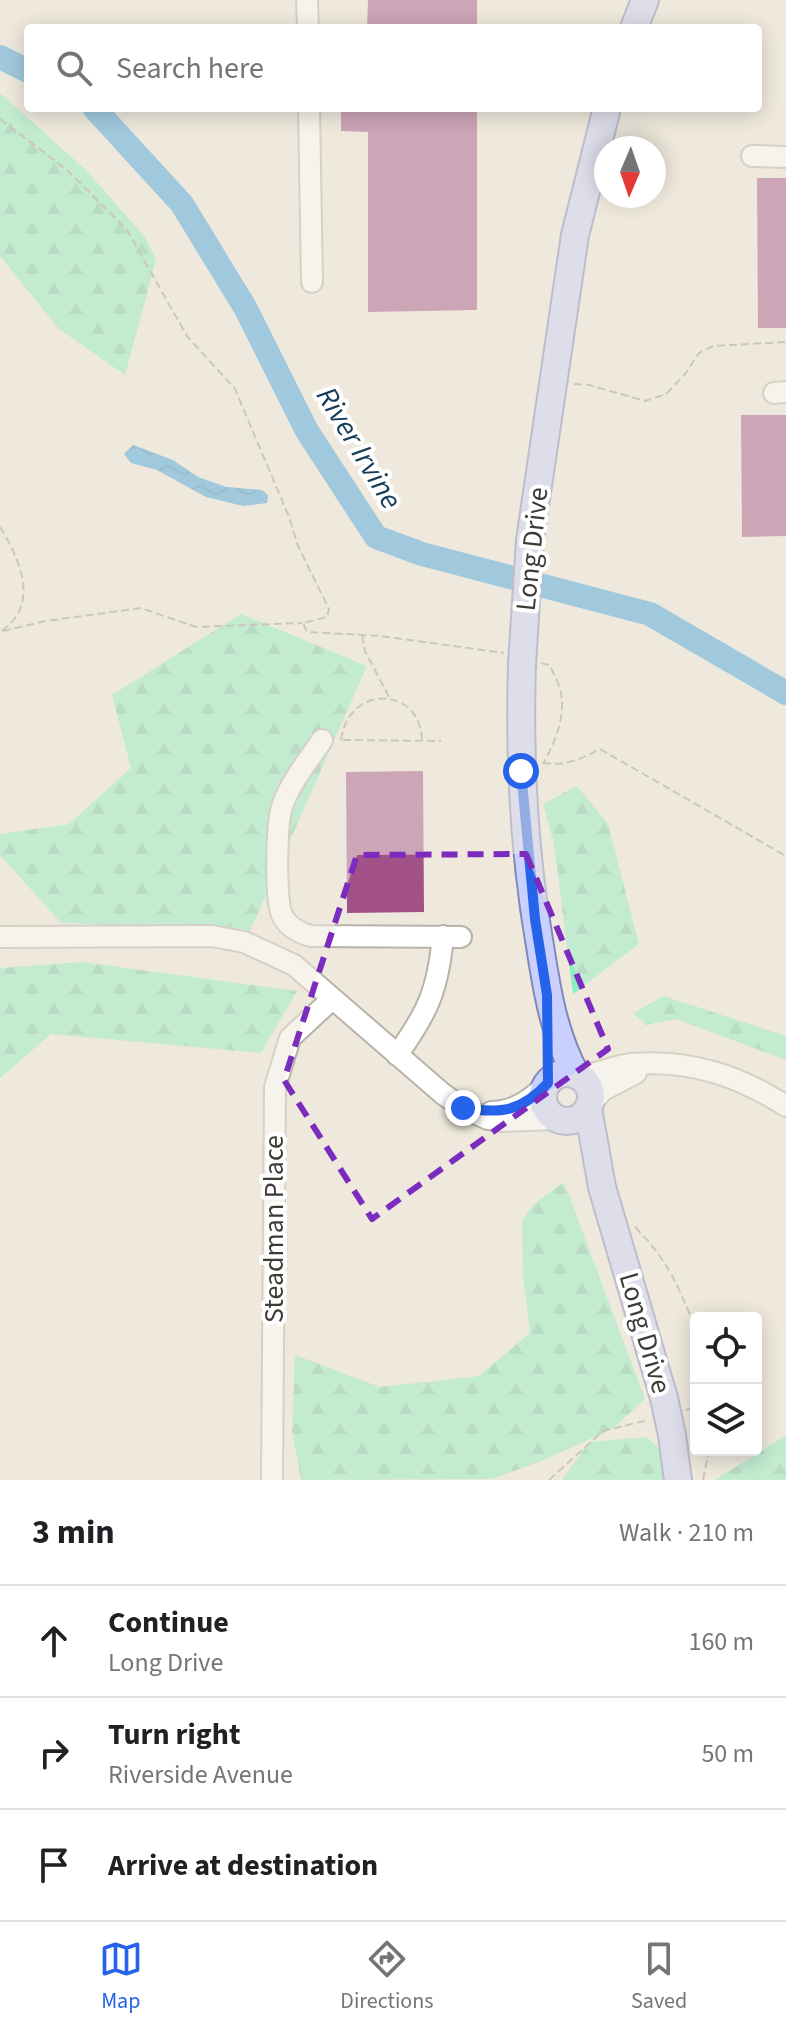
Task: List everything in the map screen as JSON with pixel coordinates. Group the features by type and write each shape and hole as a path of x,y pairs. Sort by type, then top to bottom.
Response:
{"main road":[{"path":"627,24 628,0"},
{"path":"636,24 645,0"},
{"name":"Long Drive","path":"577,1075 563,1048 547,995 523,810 520,720 530,540 575,235 606,112"},
{"name":"Long Drive","path":"547,995 547,1084"},
{"path":"560,1074 577,1075 590,1091 589,1106 579,1118 559,1120 551,1115 543,1100 547,1084 560,1074"},
{"name":"Long Drive","path":"589,1106 602,1187 668,1416 678,1480"},
{"name":"Long Drive","path":"559,1120 583,1149 602,1187"}],"street":[{"path":"307,0 308,24"},
{"path":"309,112 312,282"},
{"path":"752,156 786,157"},
{"path":"332,740 289,792 279,817 279,902 283,916 294,929 311,936 452,936 432,999 419,1025 397,1055"},
{"path":"0,937 229,938 287,961 463,1108 500,1121 559,1120"},
{"name":"Steadman Place","path":"272,1480 275,1087 290,1038 332,999"},
{"path":"577,1075 599,1074 632,1064 702,1068 733,1077 786,1106"},
{"path":"589,1106 613,1083 662,1064"},
{"path":"463,1108 487,1112 512,1109 530,1100 547,1084"}],"path":[{"path":"0,119 67,170 127,230 187,336 235,389 289,517 298,546 329,609 327,617 303,623 196,627 141,608 114,609 82,618 46,621 2,631"},
{"path":"574,384 589,385 645,401 666,394 699,353 713,346 786,342"},
{"path":"0,527 22,568 25,590 18,612 2,631"},
{"path":"303,623 307,632 362,635 494,651"},
{"path":"362,635 365,651 390,698"},
{"path":"549,665 561,689 561,717 557,739 543,763 557,765 578,761 600,749 786,856"},
{"path":"332,740 355,708 375,698 390,698 402,703 414,714 421,727 422,741"},
{"path":"332,740 441,741"},
{"path":"634,1226 660,1252 690,1315"},
{"path":"549,1480 603,1431 690,1409"},
{"path":"703,1480 708,1456"}],"highlighted area":[{"path":"526,854 608,1049 372,1219 284,1080 357,855"}],"green space":[{"path":"0,93 87,171 145,237 156,260 125,375 59,329 0,256"},
{"path":"241,614 367,666 250,931 61,923 0,855 0,834 69,824 131,768 112,695"},
{"path":"577,786 608,824 639,944 573,994 554,844 543,804"},
{"path":"82,962 297,991 261,1053 51,1034 0,1078 0,968"},
{"path":"664,996 786,1036 786,1060 676,1019 646,1025 633,1013"},
{"path":"564,1182 645,1399 612,1429 544,1460 492,1479 301,1480 292,1431 295,1355 380,1387 479,1376 530,1333 523,1275 522,1220 535,1203"},
{"path":"786,1435 786,1480 715,1480 753,1456 762,1456 762,1450"},
{"path":"646,1437 665,1453 668,1480 562,1480 589,1442"}],"water":[{"path":"133,445 173,460 198,477 227,487 262,490 268,495 267,503 243,506 206,497 157,470 131,463 124,454"}],"building":[{"path":"368,0 477,0 477,24 367,24"},
{"path":"341,112 477,112 477,310 368,312 368,132 341,131"},
{"path":"757,178 786,178 786,328 758,328"},
{"path":"741,415 786,415 786,536 742,537"},
{"path":"423,771 424,912 347,913 346,772"}],"waterway":[{"name":"River Irvine","path":"0,57 24,69"},
{"name":"River Irvine","path":"98,112 182,204 246,309 307,431 376,537 422,554 650,614 786,693"}],"route":[{"path":"463,1108 487,1112 512,1109 530,1100 548,1083 547,995 535,919 521,771"}]}
